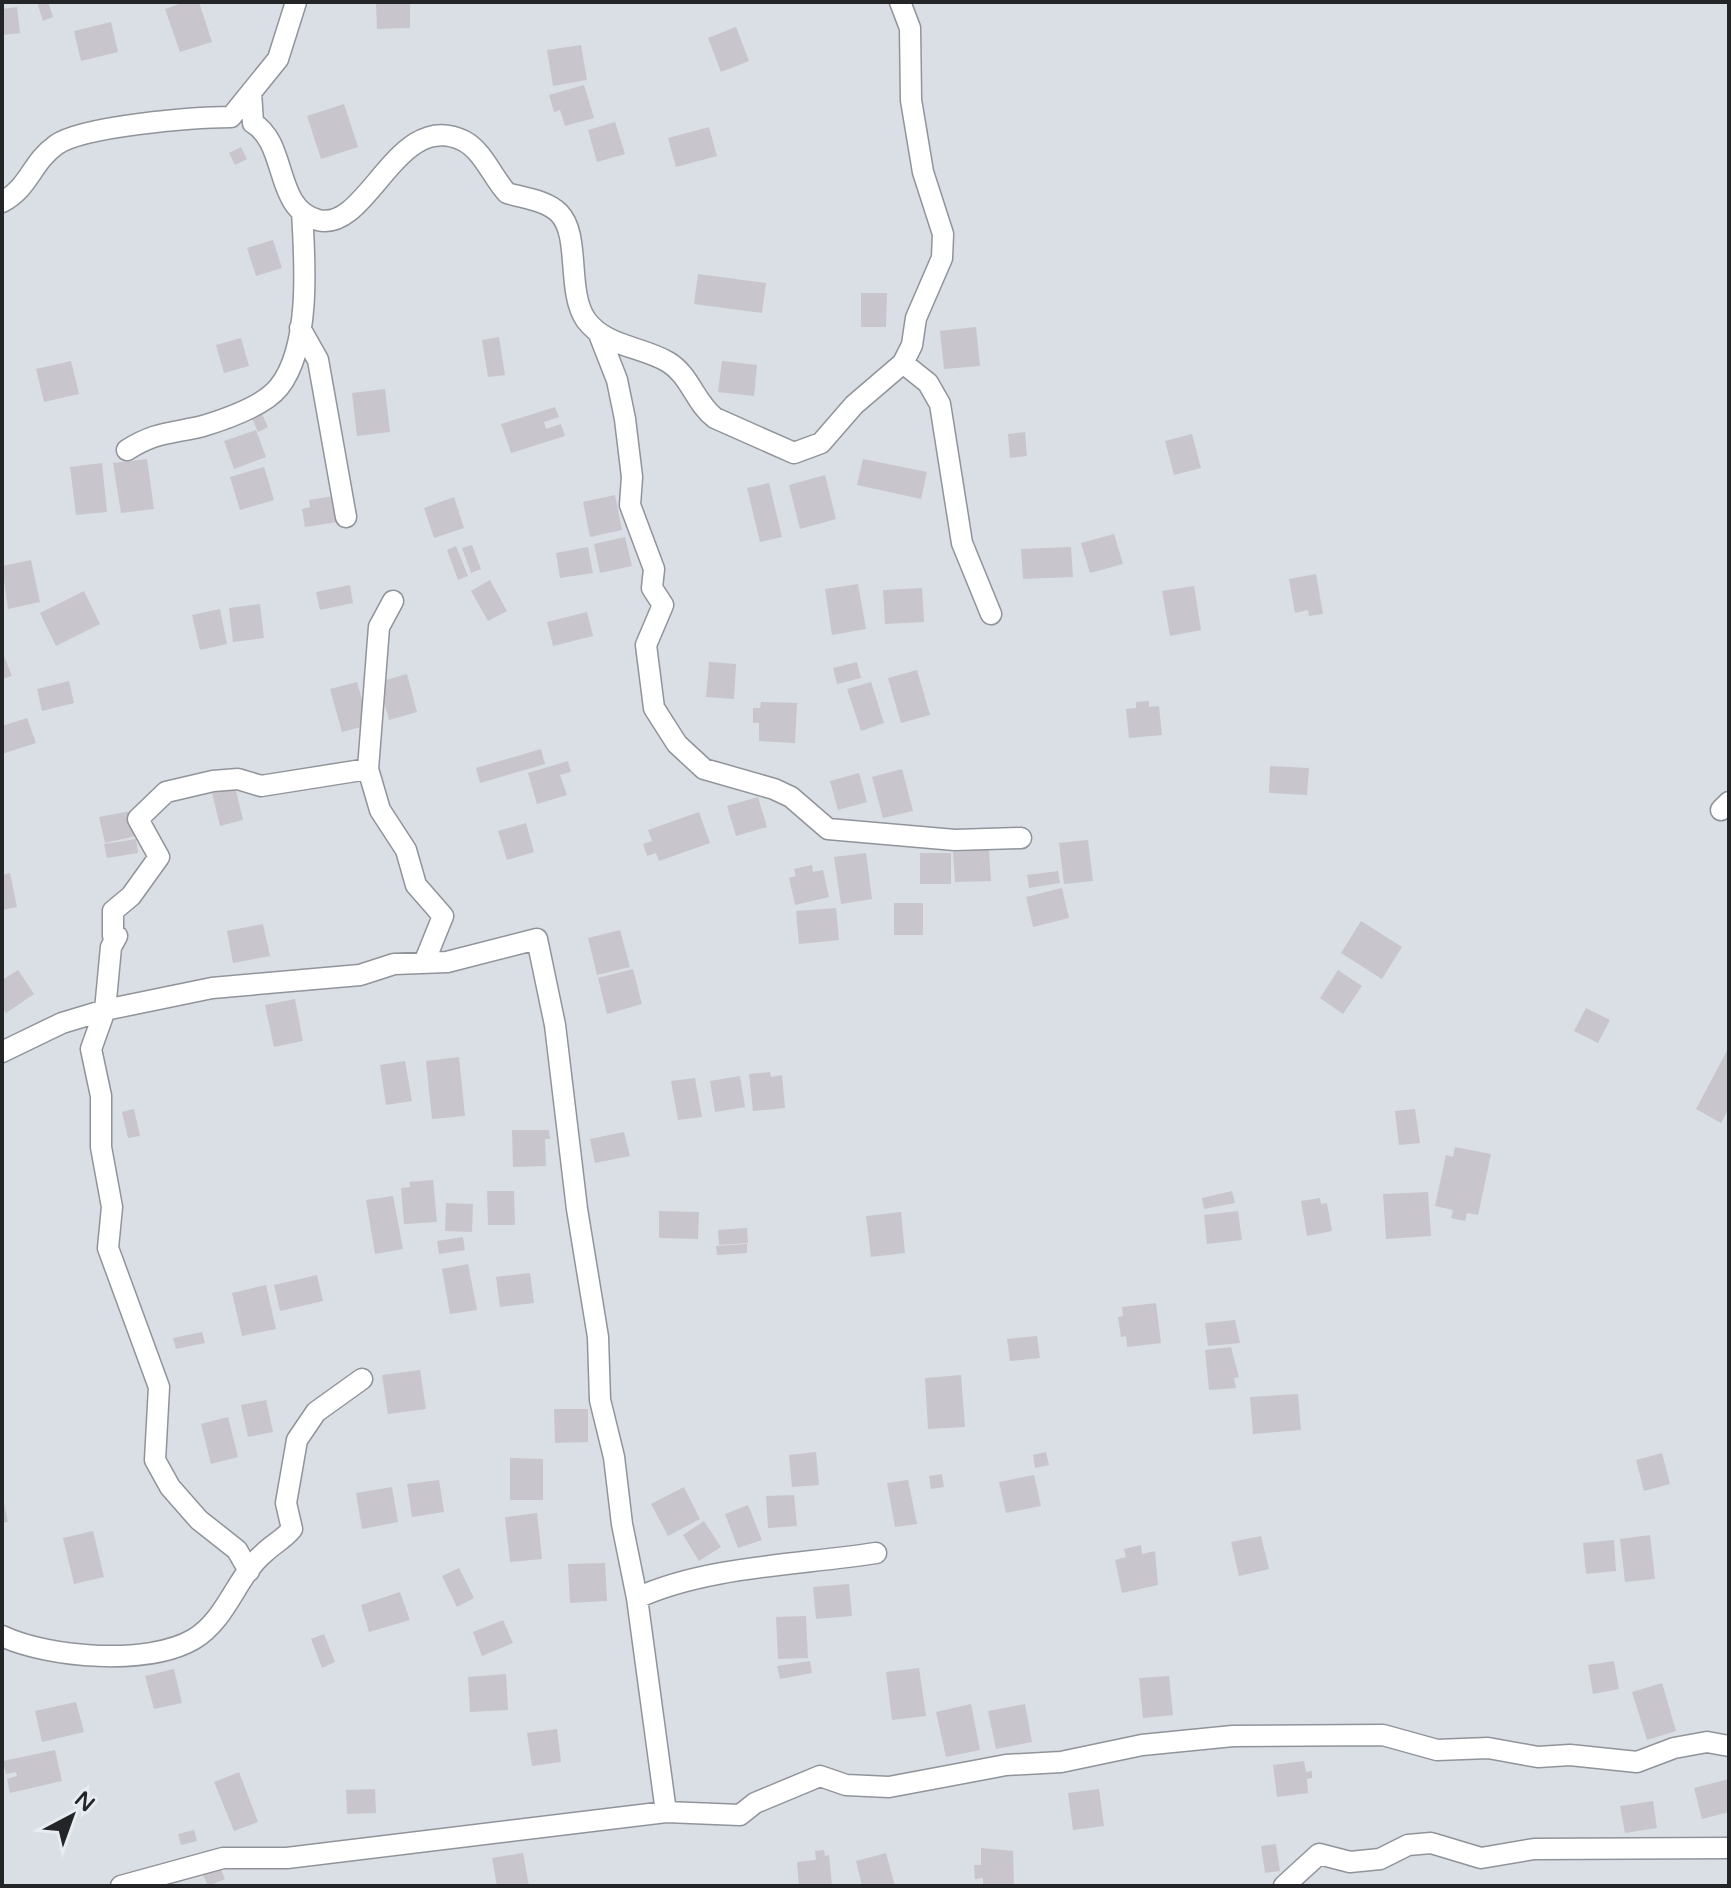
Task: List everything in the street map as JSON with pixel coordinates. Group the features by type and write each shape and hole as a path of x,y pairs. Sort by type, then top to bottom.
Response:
{"street":[{"path":"2,202 19,193 39,159 59,143 88,134 195,117 231,117 284,48 296,2"},
{"path":"599,334 668,362 682,375 703,410 794,453 821,443 854,405 903,363 912,345 916,318 942,258 943,234 923,172 911,100 910,28 900,2"},
{"path":"251,92 253,123 265,130 273,145 286,189 302,212 319,221 336,220 349,212 398,156 421,142 440,137 464,141 479,155 507,193 540,202 559,213 567,228 576,298 585,318 599,334 617,380 632,477 630,505 654,569 652,588 663,605 646,645 654,708 677,744 704,769 774,789 791,797 828,829 955,840 1021,838"},
{"path":"127,450 152,435 203,426 256,404 279,387 298,350 302,212"},
{"path":"300,328 318,360 346,517"},
{"path":"617,380 634,349"},
{"path":"903,363 928,383 940,404 962,543 991,614"},
{"path":"393,601 379,627 368,769 380,810 406,850 416,885 443,916 424,963"},
{"path":"249,1571 237,1550 199,1520 170,1487 155,1460 159,1387 108,1248 112,1207 101,1147 101,1096 91,1049 105,1010 111,947 117,936 113,936 113,911 131,896 159,857 138,819 166,792 213,781 238,779 261,786 368,769"},
{"path":"2,1052 62,1023 105,1010 212,988 360,975 394,964 461,959 537,939 555,1025 577,1209 598,1337 600,1400 614,1457 622,1524 637,1598 666,1812"},
{"path":"2,1636 42,1650 122,1656 161,1651 194,1639 213,1622 263,1553 292,1529 286,1503 297,1440 316,1412 362,1379"},
{"path":"637,1598 664,1586 724,1572 876,1553"},
{"path":"121,1886 223,1858 287,1858 666,1812 740,1815 755,1803 820,1776 846,1785 889,1787 1006,1765 1061,1762 1142,1745 1233,1736 1383,1735 1437,1750 1488,1748 1538,1757 1570,1755 1637,1762 1674,1748 1707,1742 1729,1746"},
{"path":"1284,1886 1319,1854 1350,1862 1380,1859 1408,1845 1431,1843 1481,1858 1534,1849 1729,1848"}],"building":[{"path":"37,2 48,2 53,17 43,21"},
{"path":"185,2 199,2 212,42 180,52 165,9"},
{"path":"376,2 410,2 410,28 377,29"},
{"path":"17,7 20,33 2,35 2,9"},
{"path":"111,22 118,52 81,61 74,31"},
{"path":"736,27 749,61 721,72 708,38"},
{"path":"581,45 587,80 553,86 547,50"},
{"path":"584,85 594,118 565,126 560,110 554,112 549,95"},
{"path":"344,104 358,147 321,159 307,116"},
{"path":"615,122 625,154 597,162 588,130"},
{"path":"709,127 717,156 676,167 668,138"},
{"path":"241,147 247,159 235,165 229,153"},
{"path":"273,240 282,268 256,276 247,248"},
{"path":"698,274 766,283 762,313 694,304"},
{"path":"861,293 887,293 886,327 861,327"},
{"path":"976,327 980,366 944,369 940,331"},
{"path":"499,337 505,375 488,377 482,340"},
{"path":"241,338 249,366 224,373 216,345"},
{"path":"71,361 79,394 44,402 36,369"},
{"path":"722,361 757,365 754,396 718,392"},
{"path":"385,389 390,432 357,436 352,393"},
{"path":"555,407 559,417 544,422 546,429 561,424 565,436 511,453 501,424"},
{"path":"261,412 268,427 258,432 251,416"},
{"path":"256,430 266,457 234,469 224,441"},
{"path":"1025,432 1027,456 1010,458 1008,434"},
{"path":"1192,434 1201,468 1174,475 1165,441"},
{"path":"147,459 154,509 121,513 113,463"},
{"path":"863,459 927,472 921,499 857,485"},
{"path":"102,463 107,512 76,515 70,467"},
{"path":"264,467 274,500 240,510 230,477"},
{"path":"825,475 836,519 800,529 789,485"},
{"path":"769,483 782,537 760,542 747,488"},
{"path":"615,495 622,530 590,537 583,502"},
{"path":"334,496 338,522 305,527 302,509 310,507 309,500"},
{"path":"454,497 464,528 434,538 424,508"},
{"path":"1114,534 1123,564 1090,573 1081,543"},
{"path":"625,537 632,566 600,573 594,544"},
{"path":"472,545 481,569 471,573 462,548"},
{"path":"456,546 468,576 458,580 447,550"},
{"path":"588,547 593,573 560,578 556,553"},
{"path":"1071,547 1073,577 1023,579 1021,549"},
{"path":"31,560 40,602 8,609 2,566"},
{"path":"1316,574 1323,614 1309,616 1308,610 1295,613 1289,579"},
{"path":"490,580 507,611 488,621 471,591"},
{"path":"858,584 866,629 832,635 825,589"},
{"path":"350,585 353,603 320,610 316,592"},
{"path":"1194,586 1201,630 1170,636 1162,591"},
{"path":"922,588 924,622 885,624 883,590"},
{"path":"84,591 100,624 56,646 40,613"},
{"path":"260,604 264,638 233,642 229,608"},
{"path":"220,609 227,644 200,650 192,615"},
{"path":"587,612 593,636 553,646 547,622"},
{"path":"2,651 12,676 2,679"},
{"path":"709,662 736,664 734,699 706,697"},
{"path":"857,662 861,678 837,684 833,668"},
{"path":"917,670 930,715 901,723 888,678"},
{"path":"407,674 417,712 389,720 379,682"},
{"path":"69,681 74,703 42,711 37,689"},
{"path":"357,682 369,725 342,732 330,689"},
{"path":"871,682 884,723 861,731 847,689"},
{"path":"1149,701 1149,707 1159,706 1162,735 1129,738 1126,709 1136,708 1136,702"},
{"path":"761,702 797,703 795,743 759,741 759,723 753,723 753,708 760,708"},
{"path":"27,718 36,743 2,754 2,726"},
{"path":"541,749 545,764 480,783 476,768"},
{"path":"568,761 571,772 560,775 567,795 537,804 528,773"},
{"path":"1270,766 1309,768 1307,795 1269,793"},
{"path":"902,769 913,811 883,818 872,777"},
{"path":"859,773 867,802 838,810 830,781"},
{"path":"235,787 243,820 220,826 212,793"},
{"path":"758,797 767,827 736,836 727,806"},
{"path":"131,811 136,836 105,843 99,817"},
{"path":"699,812 710,843 659,861 656,853 647,856 643,844 652,841 648,830"},
{"path":"526,823 534,852 507,860 498,831"},
{"path":"136,839 138,853 107,858 104,844"},
{"path":"1088,840 1093,881 1064,884 1059,843"},
{"path":"989,850 991,881 955,882 953,852"},
{"path":"866,853 872,899 841,904 834,857"},
{"path":"920,853 951,853 951,884 920,884"},
{"path":"812,865 813,872 823,870 829,897 795,905 789,878 796,876 794,869"},
{"path":"1058,871 1060,883 1029,888 1027,875"},
{"path":"10,873 17,907 2,910 2,875"},
{"path":"1062,888 1069,918 1033,927 1026,897"},
{"path":"894,903 923,903 923,935 894,935"},
{"path":"836,908 839,940 799,944 796,911"},
{"path":"1361,921 1402,947 1382,979 1341,953"},
{"path":"263,924 270,956 233,963 227,931"},
{"path":"620,930 630,967 597,975 588,938"},
{"path":"633,969 642,1004 607,1014 598,978"},
{"path":"18,970 34,994 6,1013 2,1007 2,980"},
{"path":"1338,970 1362,986 1343,1014 1320,998"},
{"path":"295,999 303,1041 274,1047 265,1005"},
{"path":"1586,1008 1610,1020 1598,1043 1574,1031"},
{"path":"1729,1047 1729,1108 1721,1123 1696,1109"},
{"path":"459,1057 465,1116 432,1119 426,1061"},
{"path":"405,1061 412,1101 386,1105 380,1065"},
{"path":"770,1072 771,1077 782,1075 785,1108 753,1111 749,1074"},
{"path":"740,1076 745,1107 715,1112 710,1081"},
{"path":"695,1078 702,1117 678,1120 671,1081"},
{"path":"134,1109 140,1136 128,1138 122,1112"},
{"path":"1415,1109 1420,1143 1399,1145 1395,1111"},
{"path":"512,1130 549,1130 550,1139 545,1139 546,1166 513,1167"},
{"path":"624,1132 630,1156 595,1163 590,1139"},
{"path":"1455,1147 1491,1154 1478,1215 1467,1213 1465,1221 1451,1218 1453,1210 1435,1206 1446,1155 1453,1157"},
{"path":"433,1180 437,1222 404,1224 401,1188 410,1187 409,1182"},
{"path":"487,1191 514,1191 515,1225 488,1225"},
{"path":"1232,1191 1235,1203 1204,1209 1202,1198"},
{"path":"1428,1192 1431,1236 1386,1239 1383,1194"},
{"path":"393,1196 403,1249 375,1254 366,1200"},
{"path":"1320,1198 1321,1204 1327,1203 1332,1231 1307,1236 1301,1201"},
{"path":"446,1203 473,1204 472,1232 445,1231"},
{"path":"659,1211 699,1212 698,1239 659,1238"},
{"path":"1238,1211 1242,1240 1207,1244 1204,1215"},
{"path":"901,1212 905,1253 871,1257 866,1216"},
{"path":"747,1228 748,1243 719,1245 718,1230"},
{"path":"463,1237 465,1250 439,1254 437,1241"},
{"path":"747,1244 747,1253 717,1255 716,1246"},
{"path":"468,1264 477,1310 450,1314 442,1269"},
{"path":"530,1273 534,1303 500,1307 496,1277"},
{"path":"317,1275 323,1301 280,1311 274,1285"},
{"path":"266,1285 276,1329 242,1336 232,1293"},
{"path":"1156,1303 1161,1343 1127,1347 1126,1336 1121,1337 1118,1317 1123,1316 1122,1307"},
{"path":"1235,1320 1240,1343 1208,1346 1205,1323"},
{"path":"202,1332 205,1343 176,1349 173,1338"},
{"path":"1037,1336 1040,1358 1010,1361 1007,1339"},
{"path":"1231,1347 1239,1377 1234,1378 1236,1388 1209,1390 1205,1350"},
{"path":"420,1370 426,1409 388,1414 382,1375"},
{"path":"961,1375 965,1427 928,1429 925,1378"},
{"path":"1298,1394 1301,1430 1253,1434 1250,1397"},
{"path":"266,1400 273,1432 248,1437 241,1405"},
{"path":"554,1409 588,1409 588,1442 555,1443"},
{"path":"228,1417 238,1457 211,1464 201,1424"},
{"path":"816,1452 819,1485 792,1487 789,1455"},
{"path":"1046,1452 1049,1465 1035,1468 1033,1455"},
{"path":"1662,1453 1670,1484 1644,1491 1636,1460"},
{"path":"510,1458 543,1459 543,1500 510,1500"},
{"path":"942,1474 944,1487 931,1489 929,1476"},
{"path":"1034,1475 1041,1506 1006,1513 999,1482"},
{"path":"439,1480 444,1512 412,1517 407,1484"},
{"path":"908,1480 917,1524 895,1527 887,1483"},
{"path":"392,1487 398,1522 362,1529 356,1493"},
{"path":"684,1487 700,1519 668,1536 651,1504"},
{"path":"2,1494 8,1522 2,1523"},
{"path":"794,1495 797,1526 768,1528 766,1496"},
{"path":"748,1505 762,1540 738,1548 725,1514"},
{"path":"537,1513 542,1559 510,1562 505,1517"},
{"path":"704,1521 721,1547 699,1561 683,1535"},
{"path":"93,1531 104,1577 74,1584 63,1538"},
{"path":"1650,1535 1655,1579 1625,1582 1620,1539"},
{"path":"1261,1536 1269,1569 1239,1576 1231,1542"},
{"path":"1614,1540 1616,1571 1586,1574 1583,1543"},
{"path":"1141,1545 1142,1554 1155,1551 1158,1585 1122,1593 1115,1560 1126,1557 1124,1549"},
{"path":"605,1563 607,1601 570,1603 568,1564"},
{"path":"459,1568 474,1598 457,1607 442,1576"},
{"path":"849,1584 852,1616 816,1619 813,1587"},
{"path":"400,1592 410,1620 369,1632 361,1605"},
{"path":"806,1616 808,1658 778,1659 776,1617"},
{"path":"503,1620 513,1643 482,1656 473,1632"},
{"path":"324,1634 335,1662 322,1668 311,1639"},
{"path":"810,1661 812,1673 780,1679 777,1666"},
{"path":"1614,1661 1619,1689 1593,1694 1588,1665"},
{"path":"919,1668 926,1716 892,1720 886,1672"},
{"path":"174,1669 182,1703 154,1709 145,1676"},
{"path":"506,1674 508,1710 470,1712 468,1677"},
{"path":"1169,1676 1173,1715 1143,1718 1139,1678"},
{"path":"1662,1683 1676,1731 1647,1740 1632,1692"},
{"path":"76,1702 84,1732 42,1742 35,1711"},
{"path":"971,1704 980,1750 946,1757 936,1712"},
{"path":"1025,1704 1032,1742 996,1749 988,1711"},
{"path":"557,1729 561,1762 532,1766 527,1733"},
{"path":"55,1750 62,1781 10,1793 7,1779 17,1776 16,1772 6,1774 3,1761"},
{"path":"1304,1761 1306,1772 1312,1771 1312,1778 1307,1779 1308,1793 1277,1797 1273,1765"},
{"path":"239,1772 258,1822 234,1831 214,1782"},
{"path":"1729,1779 1729,1812 1702,1819 1694,1788"},
{"path":"375,1789 376,1813 347,1814 346,1790"},
{"path":"1099,1789 1104,1826 1073,1830 1068,1793"},
{"path":"1653,1801 1657,1828 1625,1833 1620,1806"},
{"path":"194,1830 197,1841 181,1845 178,1834"},
{"path":"1276,1844 1280,1871 1265,1873 1261,1846"},
{"path":"981,1848 1013,1851 1014,1885 983,1886 983,1878 975,1879 974,1865 981,1865"},
{"path":"824,1850 825,1856 829,1855 832,1886 799,1886 797,1862 816,1860 815,1851"},
{"path":"523,1853 529,1886 497,1886 492,1858"},
{"path":"886,1853 895,1886 862,1886 856,1861"},
{"path":"219,1865 225,1879 208,1886 202,1873"}]}
